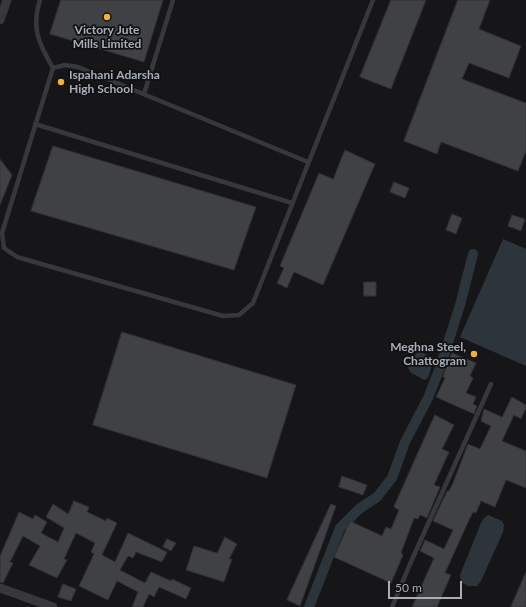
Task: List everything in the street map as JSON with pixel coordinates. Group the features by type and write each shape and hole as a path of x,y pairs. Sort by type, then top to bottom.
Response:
{"street":[{"path":"0,20 7,0"},
{"path":"0,588 53,607"}],"lane":[{"path":"40,0 37,10 36,31 42,48 54,68 35,124 2,233 4,248 17,257 223,316 239,315 253,303 373,0"},
{"path":"144,94 173,0"},
{"path":"54,68 66,65 78,67 308,162"},
{"path":"35,124 292,204"},
{"path":"392,607 491,384"}],"shaded area":[{"path":"503,239 526,249 526,366 460,337"},
{"path":"418,350 434,359 428,378 424,380 410,372 408,367"},
{"path":"488,515 502,521 504,525 503,532 481,581 477,586 468,586 461,582 460,575 481,523"}],"building":[{"name":"Victory Jute Mills Limited","path":"61,0 163,0 144,62 50,34"},
{"path":"391,0 426,0 391,89 360,77"},
{"path":"458,0 490,0 479,29 521,46 509,78 469,63 462,79 526,103 526,151 518,171 441,142 437,154 404,141"},
{"path":"53,146 256,207 234,270 31,211"},
{"path":"345,150 375,164 323,285 294,272 287,288 277,283 284,268 280,266 319,173 333,179"},
{"path":"0,159 12,175 0,205"},
{"path":"394,182 409,188 405,198 390,192"},
{"path":"452,214 462,218 456,234 446,230"},
{"path":"512,215 525,219 521,231 508,226"},
{"path":"364,282 376,282 376,296 364,296"},
{"path":"122,332 296,385 267,478 93,425"},
{"path":"452,353 476,363 470,376 473,378 466,393 476,397 473,404 477,406 474,414 436,397 445,378 443,377"},
{"path":"512,397 526,405 526,408 521,419 514,415 502,441 526,451 526,488 506,480 495,507 481,501 476,513 473,512 469,520 445,573 451,575 437,607 412,607 434,558 420,551 425,540 444,549 453,530 433,521 447,491 449,491 453,483 468,444 480,449 491,426 481,421 484,409 502,417"},
{"path":"435,415 454,425 442,449 449,452 434,485 440,487 427,518 420,515 418,519 414,518 401,553 403,555 391,583 334,557 350,521 382,536 386,527 391,529 399,510 394,507"},
{"path":"342,476 367,485 363,495 339,487"},
{"path":"74,501 89,507 87,512 106,521 107,518 117,523 102,555 115,562 128,533 167,552 162,562 136,552 133,558 128,556 120,570 145,583 151,572 171,581 172,579 191,588 186,599 159,587 154,597 149,594 143,607 132,607 138,592 117,581 108,600 79,586 94,554 91,552 95,543 76,533 64,559 67,560 57,578 29,565 40,546 23,536 10,562 13,563 3,583 0,582 0,556 19,512 33,519 35,515 47,522 41,533 58,542 64,528 46,517 53,504 68,514"},
{"path":"331,504 336,506 300,606 287,600"},
{"path":"225,537 237,544 229,559 232,559 224,582 186,570 194,546 217,553"},
{"path":"167,539 176,543 171,551 163,547"},
{"path":"526,572 526,607 511,607"},
{"path":"63,584 76,589 71,601 58,597"}],"waterway":[{"path":"309,607 340,528 359,509 377,497 392,478 405,442 428,398 441,365 460,305 473,254"}],"place":[{"name":"Victory Jute Mills Limited","path":"107,17"},
{"name":"Ispahani Adarsha High School","path":"61,82"},
{"name":"Meghna Steel, Chattogram","path":"474,354"}]}
